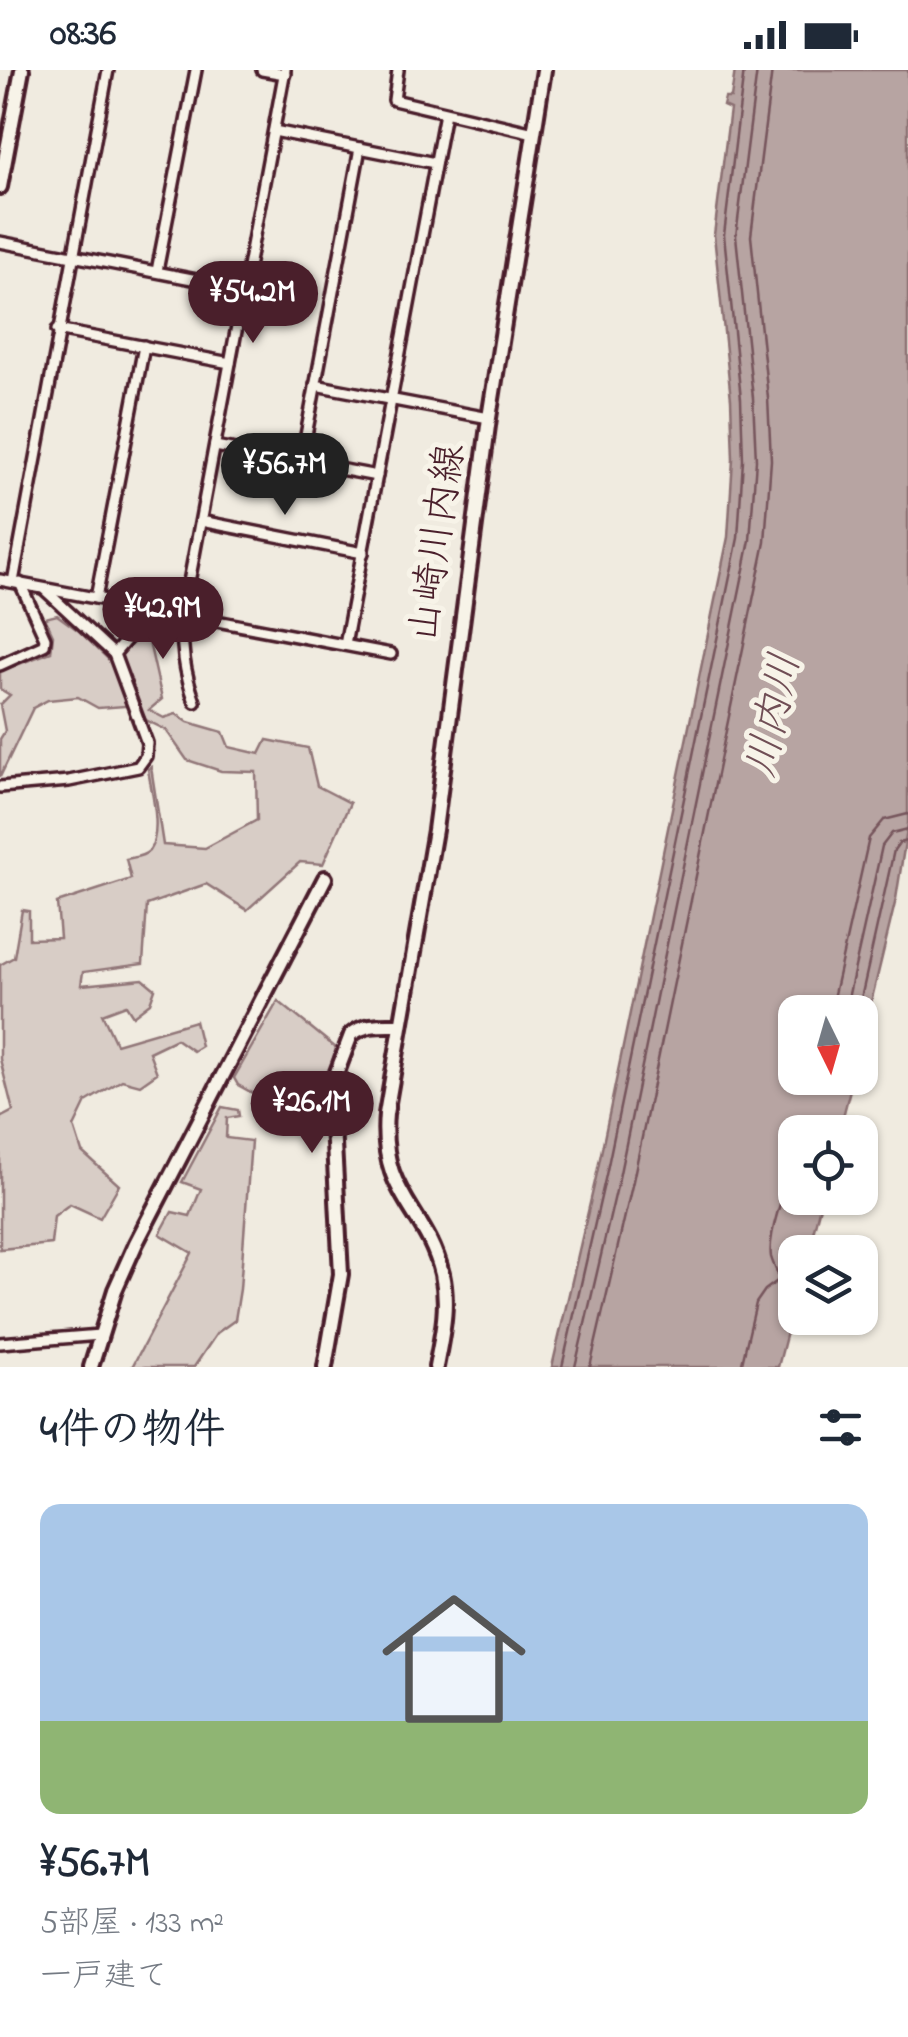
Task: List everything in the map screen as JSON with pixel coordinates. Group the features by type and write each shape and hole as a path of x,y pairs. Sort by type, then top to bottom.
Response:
{"main road":[{"path":"0,187 22,70"},
{"name":"山崎川内線","path":"436,1367 446,1315 441,1270 396,1188 385,1153 386,1114 435,830 489,418 544,70"},
{"path":"91,1367 136,1243 325,878"},
{"path":"325,1367 340,1274 331,1088 351,1035 372,1025 399,1026"}],"street":[{"path":"0,665 44,645 16,583 58,330 108,70"},
{"path":"157,271 196,70"},
{"path":"196,702 182,659 183,614 285,72 262,70"},
{"path":"398,70 394,100 534,133"},
{"path":"345,645 445,113"},
{"path":"274,131 435,163"},
{"path":"301,462 360,148"},
{"path":"0,242 244,289"},
{"path":"58,330 230,363"},
{"path":"96,598 144,346"},
{"path":"316,385 489,418"},
{"path":"215,446 377,476"},
{"path":"201,521 363,553"},
{"path":"0,580 391,654"},
{"path":"0,786 69,781 138,767 146,756 147,743 114,654 43,588"},
{"path":"114,654 132,633"},
{"path":"0,1343 100,1335"}],"shaded area":[{"path":"57,615 109,660 147,633 162,699 149,710 164,718 176,714 188,722 223,732 229,747 260,754 267,740 308,748 317,786 350,803 323,864 300,862 247,910 206,884 147,905 143,964 83,972 81,985 143,979 155,989 150,1003 133,1016 126,1005 102,1014 116,1044 195,1021 201,1046 193,1051 176,1039 149,1052 157,1073 140,1085 122,1080 86,1102 74,1127 82,1152 119,1185 100,1218 70,1204 54,1216 51,1244 0,1249 0,1118 13,1111 0,1059 0,965 14,957 22,910 29,911 29,939 60,938 57,903 131,879 126,859 149,851 155,833 148,769 151,767 163,845 205,848 257,820 256,772 221,771 187,760 166,730 146,720 138,705 98,708 78,697 48,700 33,708 0,777 0,739 5,731 0,705 10,695 0,689 0,671 51,652 53,635 45,618"},
{"path":"278,1001 336,1048 325,1088 323,1118 290,1114 238,1085 234,1078"},
{"path":"222,1107 238,1110 239,1116 227,1118 226,1138 251,1141 235,1320 217,1333 194,1367 132,1367 192,1253 160,1234 172,1212 190,1216 201,1189 182,1182"}],"water":[{"name":"川内川","path":"735,70 908,70 908,823 896,899 873,995 778,995 778,1095 849,1095 843,1115 778,1115 778,1215 818,1215 812,1235 778,1235 778,1335 786,1335 778,1367 552,1367 597,1173 728,537 733,459 731,399 714,235 730,109 723,106 725,98 731,98"}]}
